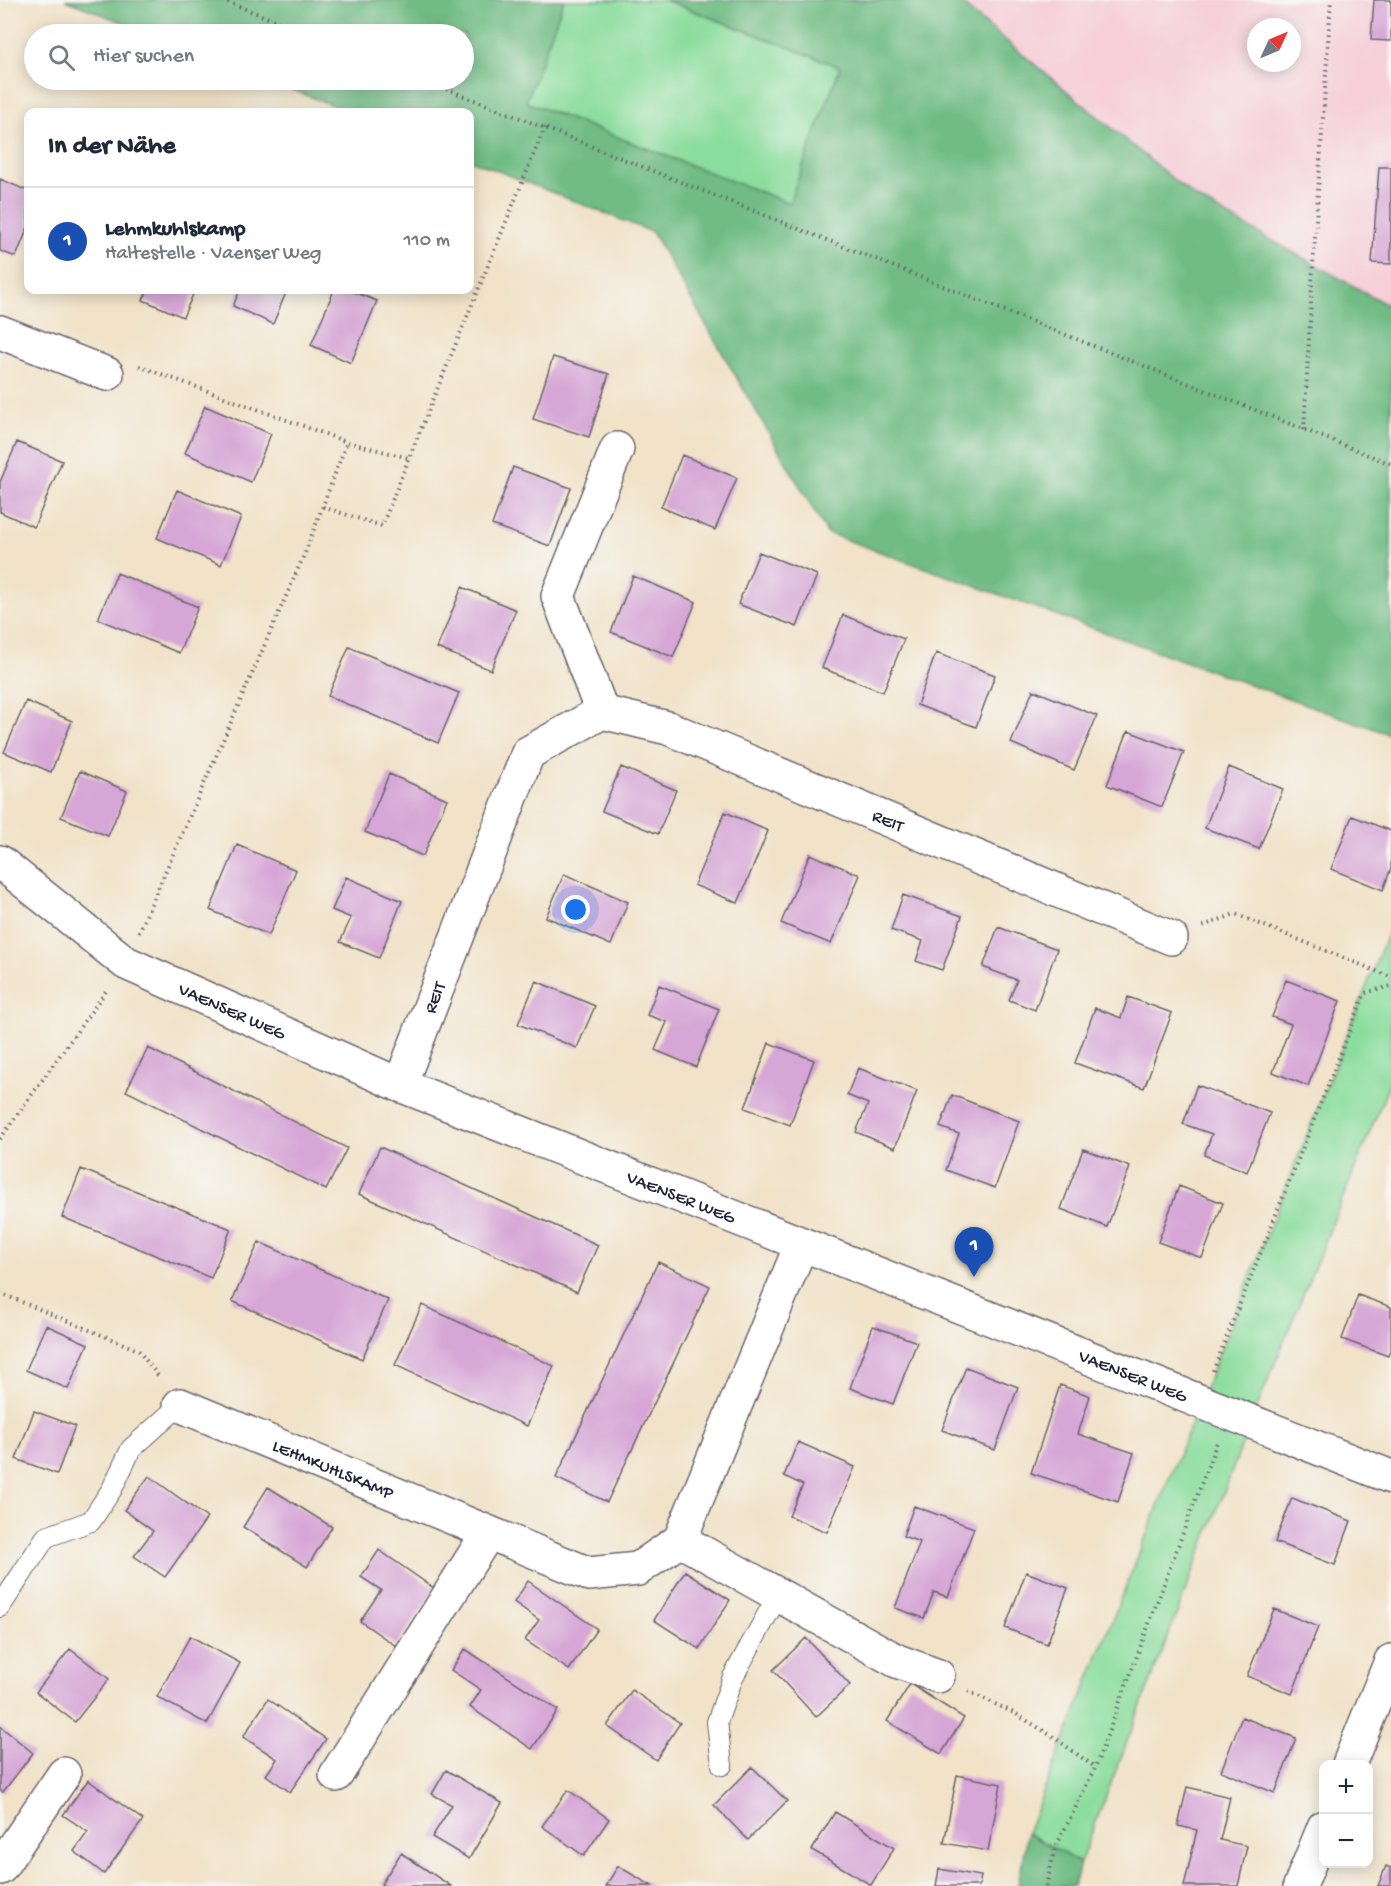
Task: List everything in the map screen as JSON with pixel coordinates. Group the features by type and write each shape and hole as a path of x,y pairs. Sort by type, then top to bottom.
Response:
{"street":[{"path":"0,332 107,374"},
{"path":"602,712 558,596 616,449"},
{"name":"REIT","path":"400,1085 528,753 602,712 668,728 1171,938"},
{"name":"VAENSER WEG","path":"0,862 126,963 400,1085 1391,1477"},
{"path":"801,1245 680,1540 897,1660 938,1676"},
{"name":"LEHMKUHLSKAMP","path":"180,1405 589,1574 638,1569 680,1540"},
{"path":"336,1775 488,1533"},
{"path":"1351,1760 1391,1660"},
{"path":"0,1868 64,1774"},
{"path":"1300,1886 1319,1837"}],"lane":[{"path":"0,1607 46,1537 91,1521 112,1489 131,1449 180,1405"},
{"path":"722,1765 717,1722 733,1677 778,1595"}],"path":[{"path":"222,0 284,24"},
{"path":"1304,430 1331,0"},
{"path":"450,90 1391,464"},
{"path":"324,507 382,526 545,127"},
{"path":"107,374 135,365 347,442 409,458"},
{"path":"0,1139 126,963 324,507 347,442"},
{"path":"1171,938 1235,914 1391,977"},
{"path":"1046,1886 1055,1849 1095,1768 1214,1408 1365,993 1391,986"},
{"path":"0,1293 138,1350 180,1405"},
{"path":"938,1676 1016,1714 1052,1736 1095,1768"}],"shaded area":[{"path":"957,0 1391,0 1391,307 1196,198"}],"green space":[{"path":"65,0 564,0 526,102 789,203 840,67 665,0 957,0 1196,198 1391,307 1391,735 827,533 652,232 474,162 474,108 340,108 293,90 474,90 474,24 127,24"},
{"path":"564,0 665,0 841,67 789,203 525,102"},
{"path":"1391,925 1391,1080 1251,1422 1080,1863 1027,1833"},
{"path":"1027,1833 1080,1863 1074,1886 1018,1886"}],"building":[{"path":"1374,0 1391,0 1391,41 1371,40"},
{"path":"1379,167 1391,167 1391,264 1372,263"},
{"path":"0,179 24,189 24,237 16,257 0,251"},
{"path":"146,294 193,294 183,317 143,300"},
{"path":"238,294 285,294 273,324 233,306"},
{"path":"332,294 359,294 377,301 351,363 311,345"},
{"path":"553,357 609,374 589,437 533,419"},
{"path":"205,406 271,434 251,482 185,453"},
{"path":"17,442 62,461 34,527 0,512 0,482"},
{"path":"682,455 737,478 715,530 661,507"},
{"path":"513,467 571,488 550,546 492,525"},
{"path":"177,490 241,517 221,565 157,538"},
{"path":"759,552 817,575 797,627 738,604"},
{"path":"117,573 198,607 179,653 98,619"},
{"path":"633,576 696,602 673,657 611,632"},
{"path":"462,587 516,610 491,670 437,648"},
{"path":"843,615 904,639 883,692 822,668"},
{"path":"349,647 459,693 438,743 328,696"},
{"path":"936,653 995,675 976,727 917,705"},
{"path":"1033,690 1097,716 1074,770 1011,743"},
{"path":"26,701 72,721 51,772 4,752"},
{"path":"1128,731 1184,752 1162,807 1107,785"},
{"path":"621,767 676,790 658,834 602,811"},
{"path":"1229,767 1283,789 1259,849 1205,828"},
{"path":"80,771 127,791 108,836 61,817"},
{"path":"389,774 447,799 423,856 365,832"},
{"path":"725,812 768,831 738,903 694,885"},
{"path":"1352,816 1391,831 1391,868 1383,890 1331,869"},
{"path":"237,845 296,870 269,935 210,910"},
{"path":"810,854 860,875 831,944 781,923"},
{"path":"564,874 628,902 611,945 546,917"},
{"path":"346,877 402,901 379,958 340,942 351,918 332,910"},
{"path":"903,895 962,916 942,970 916,961 923,941 891,930"},
{"path":"998,927 1057,949 1035,1010 1009,1000 1017,980 983,967"},
{"path":"1286,980 1340,1001 1308,1086 1273,1072 1291,1024 1272,1017"},
{"path":"536,981 595,1006 577,1048 518,1024"},
{"path":"659,985 719,1009 696,1067 655,1050 667,1022 647,1015"},
{"path":"1128,997 1172,1013 1144,1088 1075,1063 1095,1008 1121,1018"},
{"path":"769,1043 814,1060 790,1125 745,1108"},
{"path":"148,1048 347,1148 326,1190 126,1091"},
{"path":"858,1068 917,1091 895,1148 856,1132 868,1104 847,1095"},
{"path":"1197,1085 1270,1113 1247,1172 1204,1155 1212,1134 1183,1124"},
{"path":"952,1095 1019,1121 995,1188 946,1170 959,1134 940,1127"},
{"path":"380,1147 598,1245 577,1292 359,1194"},
{"path":"1083,1149 1130,1167 1107,1227 1061,1209"},
{"path":"81,1169 231,1229 211,1278 62,1217"},
{"path":"1179,1186 1223,1203 1202,1258 1158,1242"},
{"path":"259,1242 388,1300 362,1359 232,1301"},
{"path":"658,1262 710,1286 607,1502 556,1478"},
{"path":"1358,1295 1391,1307 1391,1347 1388,1356 1342,1339"},
{"path":"422,1305 554,1366 527,1426 395,1365"},
{"path":"46,1325 88,1344 68,1389 26,1370"},
{"path":"873,1326 917,1342 893,1404 850,1388"},
{"path":"966,1367 1018,1387 995,1450 942,1430"},
{"path":"1060,1385 1090,1396 1078,1434 1134,1453 1118,1502 1031,1473"},
{"path":"34,1411 75,1426 57,1474 16,1459"},
{"path":"798,1442 855,1467 827,1532 789,1516 803,1485 784,1476"},
{"path":"149,1476 207,1518 165,1577 134,1556 153,1531 124,1510"},
{"path":"268,1487 332,1527 307,1567 243,1527"},
{"path":"1292,1498 1351,1521 1335,1565 1275,1542"},
{"path":"914,1506 974,1528 948,1597 934,1592 924,1618 895,1608 920,1542 903,1536"},
{"path":"379,1550 435,1589 396,1646 360,1621 381,1590 361,1577"},
{"path":"685,1571 730,1600 699,1649 654,1620"},
{"path":"1026,1572 1068,1588 1047,1644 1005,1628"},
{"path":"528,1581 597,1629 569,1670 525,1640 539,1620 514,1602"},
{"path":"1274,1609 1318,1627 1292,1694 1247,1676"},
{"path":"190,1636 240,1663 207,1724 157,1697"},
{"path":"806,1638 850,1685 816,1717 773,1670"},
{"path":"70,1649 109,1679 75,1722 36,1692"},
{"path":"465,1649 558,1710 532,1749 470,1707 481,1690 451,1670"},
{"path":"910,1684 964,1718 941,1754 887,1721"},
{"path":"632,1690 680,1723 656,1760 607,1726"},
{"path":"268,1699 326,1739 290,1792 266,1775 277,1759 243,1737"},
{"path":"1242,1717 1296,1738 1275,1793 1221,1771"},
{"path":"0,1726 33,1753 3,1792 0,1790"},
{"path":"752,1767 787,1801 748,1840 714,1805"},
{"path":"446,1770 502,1803 469,1859 432,1837 452,1805 432,1794"},
{"path":"957,1775 1001,1784 988,1851 944,1843"},
{"path":"88,1780 143,1820 104,1874 74,1851 88,1832 63,1815"},
{"path":"1187,1787 1230,1797 1220,1840 1247,1846 1238,1886 1184,1886 1197,1830 1178,1826"},
{"path":"568,1790 609,1819 584,1856 542,1826"},
{"path":"835,1812 894,1848 871,1885 812,1850"},
{"path":"401,1853 451,1886 385,1886 381,1884"},
{"path":"618,1866 652,1886 606,1886"},
{"path":"1386,1866 1391,1868 1391,1886 1378,1886"},
{"path":"939,1869 981,1876 979,1886 936,1886"}],"place":[{"name":"Lehmkuhlskamp","path":"974,1277"}]}
